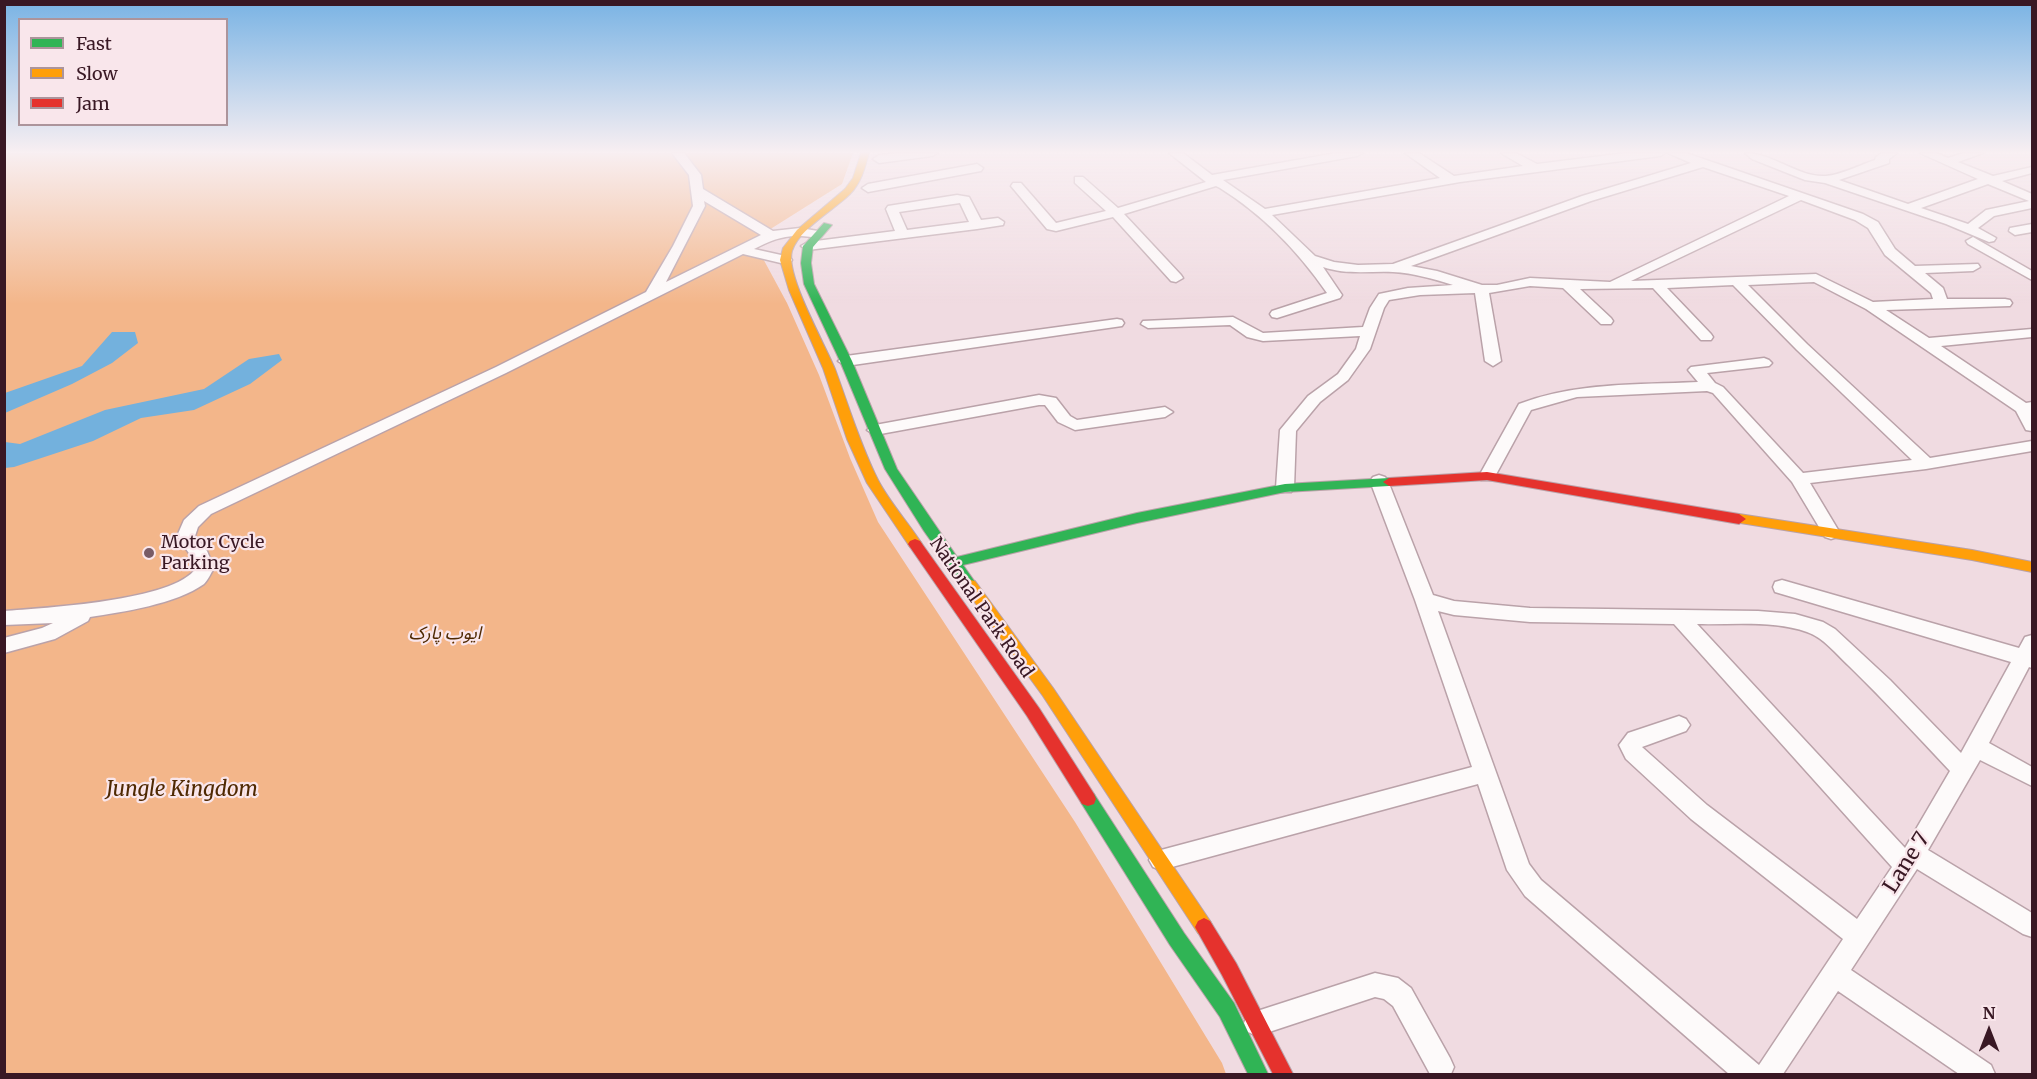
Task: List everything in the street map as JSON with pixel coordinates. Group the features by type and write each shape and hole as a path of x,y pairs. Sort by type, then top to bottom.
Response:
{"main road":[{"path":"785,260 788,248 800,232 834,203"},
{"path":"808,246 817,234 851,203"},
{"name":"National Park Road","path":"808,246 806,264 809,284 846,361 891,469 929,528 1048,692 1198,916 1257,1023 1282,1074"},
{"name":"National Park Road","path":"785,260 794,290 829,368 853,439 873,483 1033,712 1177,939 1227,1010 1258,1074"},
{"path":"955,562 1137,518 1285,488 1487,476 1972,555 2032,567"},
{"path":"1206,980 1228,969"}],"street":[{"path":"650,297 661,281 699,203"},
{"path":"718,203 771,235"},
{"path":"903,234 892,209 929,203"},
{"path":"967,203 977,225"},
{"path":"1032,203 1052,226 1056,227 1116,213 1145,203"},
{"path":"1105,203 1176,278"},
{"path":"1250,203 1310,259 1335,295 1277,314"},
{"path":"1263,213 1312,203"},
{"path":"1395,268 1570,203"},
{"path":"1608,286 1784,203"},
{"path":"1820,203 1866,220 1873,225 1890,252 1938,291 1941,303"},
{"path":"1895,203 1970,228 1989,238 1973,241 2032,276"},
{"path":"1908,208 1921,203"},
{"path":"1970,228 1990,213 2032,204"},
{"path":"808,246 998,222"},
{"path":"2015,231 2032,228"},
{"path":"4,618 63,614 183,589 197,580 204,571 204,564 186,536 190,524 205,510 650,297 771,235 800,232 817,234"},
{"path":"742,250 785,260"},
{"path":"1310,259 1332,266 1358,269 1395,268 1432,274 1481,289"},
{"path":"1911,270 1973,267"},
{"path":"1285,488 1288,429 1314,399 1343,377 1363,350 1384,297 1432,289 1497,289 1530,282 1608,286 1816,278 1871,306 2028,407 2032,426"},
{"path":"661,281 677,283"},
{"path":"1737,281 1802,347 1926,464"},
{"path":"1656,284 1707,337"},
{"path":"1568,285 1606,321"},
{"path":"1481,289 1493,361"},
{"path":"1871,306 2005,303"},
{"path":"1148,324 1233,321 1252,334 1263,338 1370,332"},
{"path":"846,361 1117,323"},
{"path":"1928,343 2032,333"},
{"path":"1710,386 1696,370 1764,363"},
{"path":"1487,476 1525,407 1549,398 1577,392 1710,386 1718,390 1798,479 1831,533"},
{"path":"875,430 1039,400 1050,401 1064,419 1075,425 1165,412"},
{"path":"1798,479 1926,464 2032,446"},
{"path":"1379,481 1425,600 1519,870 1533,888 1749,1074"},
{"path":"1782,587 2030,653"},
{"path":"1425,600 1454,609 1530,615 1758,618 1795,621 1816,627 1828,634 1883,686 1963,770"},
{"path":"4,646 48,634 93,609"},
{"path":"1679,617 1910,860 2032,926"},
{"name":"Lane 7","path":"1768,1074 1910,860 2030,653"},
{"path":"1679,725 1636,739 1630,746 1634,753 1699,812 1860,937"},
{"path":"1976,747 2032,777"},
{"path":"1161,860 1484,773"},
{"path":"1835,974 1982,1074"},
{"path":"1257,1023 1375,985 1389,987 1402,997 1442,1067"}],"green space":[{"name":"ایوب پارک","path":"5,203 811,203 753,240 787,303 819,375 850,458 878,522 1075,822 1222,1063 1226,1074 5,1074"}],"water":[{"path":"112,332 135,332 138,343 112,363 72,384 5,413 5,393 82,366"},
{"path":"279,354 282,360 250,384 194,410 141,418 93,441 5,468 5,442 20,444 105,410 204,389 249,359"}],"traffic: fast":[{"path":"827,225 808,246 806,263 809,284 846,361 891,469 929,528 970,585"},
{"path":"955,562 1137,518 1285,488 1389,482"},
{"path":"1088,799 1177,939 1227,1010 1258,1074"}],"traffic: slow":[{"path":"834,203 800,232 788,248 785,260 794,290 829,368 853,439 873,483 915,544"},
{"path":"1739,519 1972,555 2032,567"},
{"path":"970,585 1048,692 1204,927"}],"traffic: jam":[{"path":"1389,482 1487,476 1739,519"},
{"path":"915,544 1033,712 1088,799"},
{"path":"1204,927 1229,969 1283,1074"}],"place":[{"name":"Motor Cycle Parking","path":"149,553"}],"park label":[{"name":"Jungle Kingdom","path":"182,790"}]}
